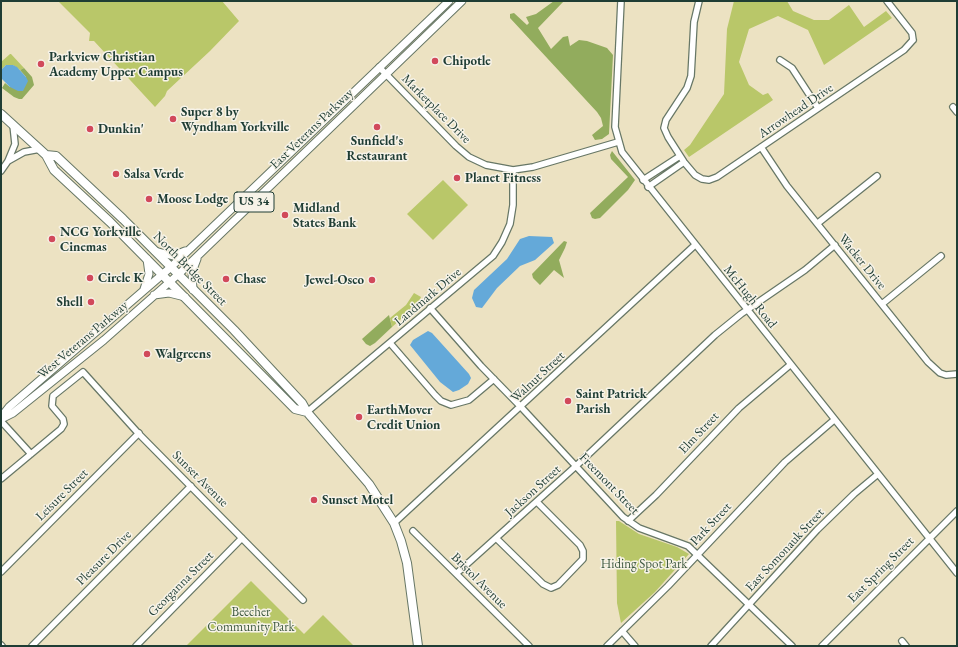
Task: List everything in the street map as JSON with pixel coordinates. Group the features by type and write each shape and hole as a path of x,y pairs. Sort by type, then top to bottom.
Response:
{"highway":[{"name":"North Bridge Street","path":"1,114 43,152 54,170 147,258 296,409 307,412"},
{"name":"North Bridge Street","path":"43,152 56,156 155,251 250,347 302,403 307,412 369,484 394,523 407,563 418,646"}],"main road":[{"name":"East Veterans Parkway","path":"171,267 449,1"},
{"name":"East Veterans Parkway","path":"178,274 462,1"},
{"path":"155,251 173,256 190,249"},
{"path":"193,290 192,272 199,255"},
{"path":"143,291 149,274 147,258"},
{"name":"West Veterans Parkway","path":"1,419 9,406 171,267"},
{"name":"West Veterans Parkway","path":"1,419 13,413 104,340 178,274"},
{"path":"154,296 169,293 186,298"}],"street":[{"name":"McHugh Road","path":"622,1 615,127 618,142 626,159 957,573"},
{"path":"648,186 684,162 668,138 664,128 666,120 687,88 691,76 694,22 699,1"},
{"name":"Arrowhead Drive","path":"684,162 695,175 702,179 709,180 716,178 904,50 916,40 887,1"},
{"path":"780,60 792,68 818,108"},
{"name":"Marketplace Drive","path":"379,67 464,154 486,165 513,170 533,167 618,142"},
{"path":"1,171 8,161 15,144 13,125"},
{"name":"Wacker Drive","path":"761,147 787,186 935,369 946,375 957,374"},
{"path":"8,161 24,152 43,152"},
{"path":"643,180 680,156"},
{"name":"Landmark Drive","path":"307,412 493,256 502,242 512,218 513,170"},
{"path":"818,223 877,176"},
{"name":"Walnut Street","path":"394,523 695,245"},
{"name":"Jackson Street","path":"457,574 576,466 715,335 746,310 805,270 835,245"},
{"path":"882,304 941,256"},
{"name":"Freemont Street","path":"430,308 494,379 628,521 649,532 677,541 698,554 792,646"},
{"path":"390,343 435,395 441,401 450,405 469,400 494,379"},
{"name":"Elm Street","path":"628,521 656,495 739,408 790,365"},
{"name":"Sunset Avenue","path":"31,454 64,424 63,419 52,406 53,396 83,372 139,433 302,600"},
{"path":"1,419 31,454 1,479"},
{"name":"Park Street","path":"607,646 668,586 785,462 834,420"},
{"name":"Leisure Street","path":"1,572 139,433"},
{"name":"East Somonauk Street","path":"712,646 835,512 878,474"},
{"name":"Pleasure Drive","path":"32,646 191,486"},
{"path":"496,538 543,584 551,588 558,585 582,559 583,552 580,545 537,502"},
{"name":"East Spring Street","path":"822,646 957,510"},
{"name":"Bristol Avenue","path":"413,532 529,646"},
{"name":"Georganna Street","path":"136,646 242,538"},
{"path":"622,632 636,646"}],"green space":[{"path":"58,1 222,1 239,21 210,51 167,91 165,96 155,107 94,41 89,41 90,33"},
{"path":"554,1 564,1 538,28 551,49 563,37 568,36 570,46 579,40 587,41 607,48 613,55 609,134 602,139 595,140 592,135 603,126 601,118 597,112 510,18 510,14 514,13 527,25 529,23 526,17 536,14"},
{"path":"734,1 787,1 793,11 814,20 829,20 849,5 864,27 886,11 892,18 824,65 808,30 778,16 749,29 739,62 749,85 763,95 768,93 773,100 689,157 684,150 690,145 724,94 727,29"},
{"path":"10,54 24,68 20,70 13,65 6,65 1,70 1,62"},
{"path":"24,68 32,77 34,85 22,99 19,99 2,88 5,83 10,87 26,77 20,70"},
{"path":"612,151 635,180 628,190 600,218 595,219 592,218 590,213 628,177 611,159 610,155"},
{"path":"443,180 468,205 433,240 407,214"},
{"path":"564,241 567,242 559,260 564,278 554,270 540,285 533,278 532,274"},
{"path":"414,293 421,297 418,304 392,327 390,318 406,305"},
{"path":"389,315 392,327 375,343 370,346 366,344 362,339"},
{"name":"Hiding Spot Park","path":"616,521 619,521 639,534 677,547 689,554 655,592 621,623 617,603"},
{"name":"Beecher Community Park","path":"251,581 304,634 323,615 354,646 186,646"}],"water":[{"path":"6,65 13,65 17,67 26,77 28,81 23,91 18,91 10,87 1,78 1,70"},
{"path":"529,236 552,237 554,243 535,260 520,266 497,288 482,308 476,307 472,298 474,290 507,259 520,239"},
{"path":"428,331 432,333 469,374 471,378 468,384 459,390 453,392 440,382 410,345 413,340"}],"place":[{"name":"Chipotle","path":"435,61"},
{"name":"Parkview Christian Academy Upper Campus","path":"41,64"},
{"name":"Super 8 by Wyndham Yorkville","path":"173,119"},
{"name":"Sunfield's Restaurant","path":"377,127"},
{"name":"Dunkin'","path":"90,129"},
{"name":"Salsa Verde","path":"116,174"},
{"name":"Planet Fitness","path":"457,178"},
{"name":"Moose Lodge","path":"149,199"},
{"name":"Midland States Bank","path":"285,215"},
{"name":"NCG Yorkville Cinemas","path":"52,239"},
{"name":"Circle K","path":"90,278"},
{"name":"Chase","path":"226,279"},
{"name":"Jewel-Osco","path":"372,280"},
{"name":"Shell","path":"91,302"},
{"name":"Walgreens","path":"147,354"},
{"name":"Saint Patrick Parish","path":"568,401"},
{"name":"EarthMover Credit Union","path":"359,417"},
{"name":"Sunset Motel","path":"314,500"}]}
